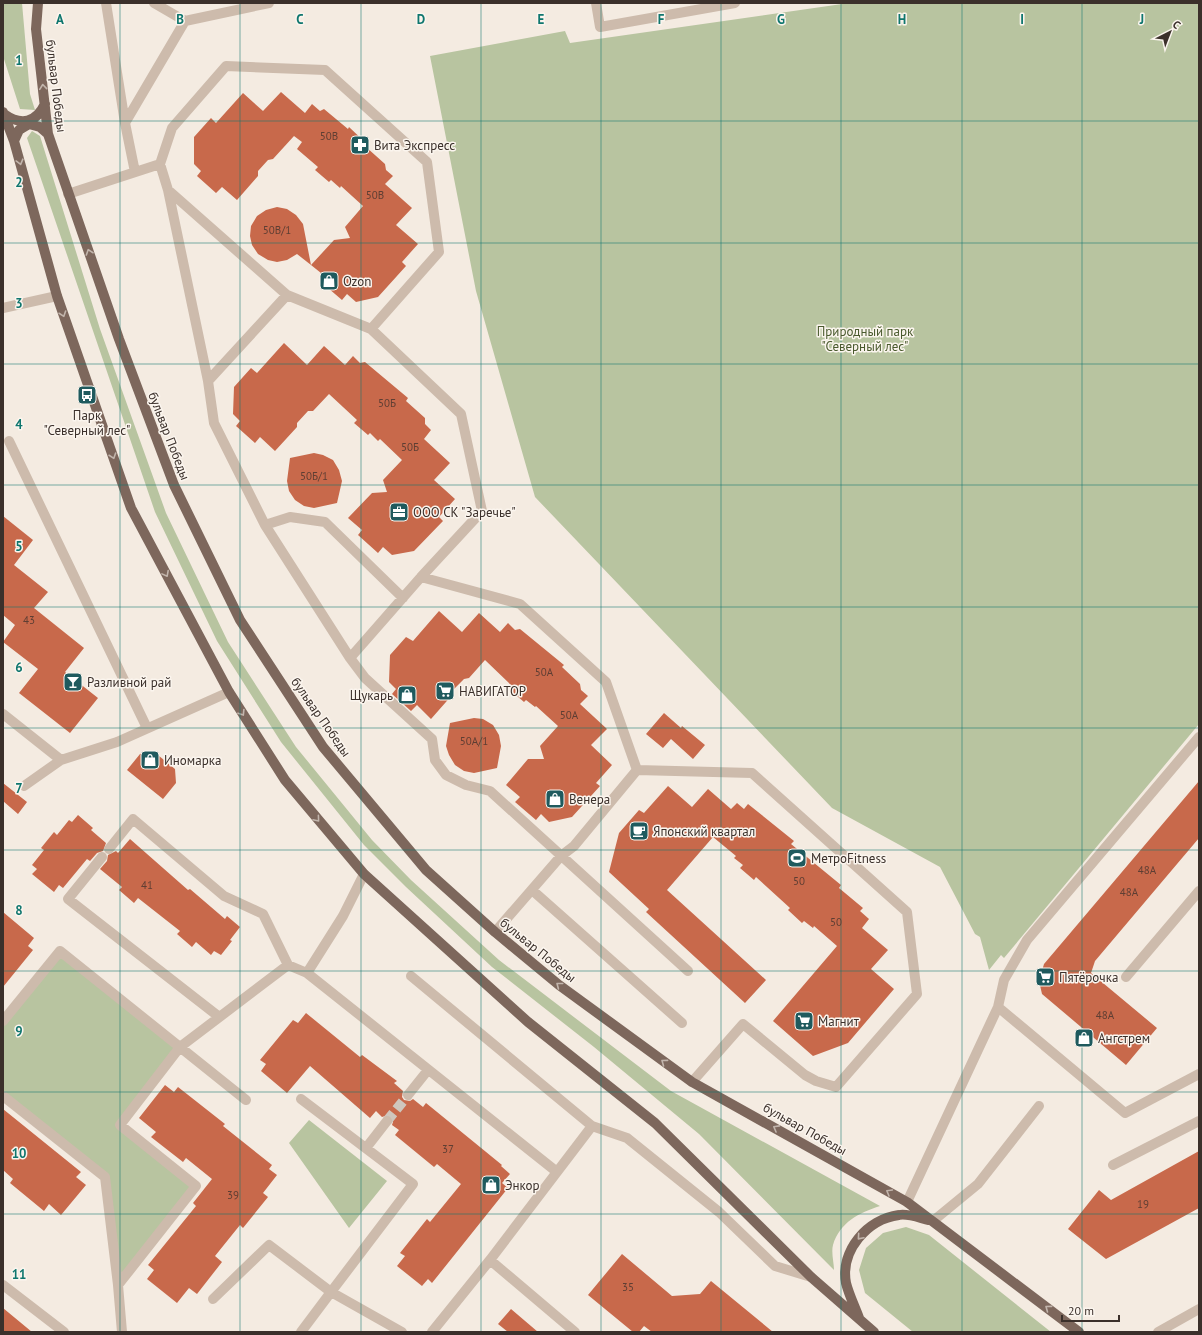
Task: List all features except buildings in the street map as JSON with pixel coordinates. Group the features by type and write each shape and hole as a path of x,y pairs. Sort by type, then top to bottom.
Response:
{"main road":[{"name":"бульвар Победы","path":"38,3 36,29 48,134 118,339 174,485 240,620 323,747 426,870 495,932 559,985 692,1082 907,1202 1079,1332"},
{"path":"4,113 11,120 19,122 28,121 40,113 45,104"},
{"name":"бульвар Победы","path":"4,113 14,141 57,296 131,508 229,692 284,780 364,874 528,1022 655,1123 812,1277 874,1332"},
{"path":"14,141 19,130 29,124 40,127 48,134"},
{"name":"бульвар Победы","path":"860,1320 846,1282 846,1263 852,1245 867,1229 881,1219 900,1214 933,1221"}],"street":[{"path":"106,3 125,123 135,172"},
{"path":"154,3 184,21 269,3"},
{"path":"596,3 600,27 735,3"},
{"path":"125,123 184,21"},
{"path":"371,329 438,252 427,162 325,70 226,66 172,128 160,164 168,190 208,381 214,423 265,525 350,658 365,678 432,739 435,760 446,775 466,785 490,791 688,971"},
{"path":"68,194 160,164"},
{"path":"168,190 287,295 371,329 461,414 482,511 421,577 350,658"},
{"path":"208,381 287,295"},
{"path":"3,308 57,296"},
{"path":"5,442 147,728"},
{"path":"265,525 290,517 325,522 403,598"},
{"path":"421,577 520,604 606,682 637,770"},
{"path":"24,786 61,760 117,742 229,692"},
{"path":"3,714 61,760"},
{"path":"907,1202 998,1007 1004,980 1027,940 1199,737"},
{"path":"495,932 561,856 574,846 637,770"},
{"path":"637,770 752,773 907,912 917,994 836,1087 816,1081 805,1075 743,1024 692,1082"},
{"path":"109,849 133,819 224,896 263,914 288,964 307,973 556,1172"},
{"path":"102,857 68,899 218,1016"},
{"path":"307,973 343,916 364,874"},
{"path":"532,890 682,1023"},
{"path":"1126,977 1199,891"},
{"path":"3,1021 60,951 246,1100"},
{"path":"118,1285 196,1186 120,1125 180,1047 218,1016 288,964"},
{"path":"411,976 592,1126 627,1138 719,1212 775,1266 812,1277"},
{"path":"998,1007 1125,1113 1199,1074"},
{"path":"408,1095 428,1070"},
{"path":"3,1096 105,1177 122,1332"},
{"path":"301,1099 414,1184 301,1332"},
{"path":"933,1221 978,1184 1039,1106"},
{"path":"366,1148 387,1121"},
{"path":"1113,1165 1199,1121"},
{"path":"432,1332 490,1260 592,1126"},
{"path":"213,1299 269,1245 332,1292 402,1332"},
{"path":"490,1260 575,1332"},
{"path":"3,1285 64,1332"},
{"path":"1158,1332 1199,1309"}],"green space":[{"path":"3,3 22,3 30,94 35,110 20,109 3,56"},
{"name":"Природный парк \"Северный лес\"","path":"849,3 1199,3 1199,724 1004,958 1001,955 989,970 980,937 975,934 940,867 832,808 535,497 476,291 430,56 565,31 570,43"},
{"path":"32,131 40,136 100,329 166,513 228,642 296,747 372,840 411,880 499,960 671,1091 880,1206 858,1215 845,1224 840,1230 832,1248 834,1270 699,1134 594,1047 492,967 406,887 364,845 281,742 217,641 155,512 27,138"},
{"path":"60,951 180,1047 120,1125 196,1186 118,1285 105,1177 3,1096 3,1021"},
{"path":"309,1120 387,1181 349,1228 289,1143"},
{"path":"906,1227 929,1235 1051,1332 913,1332 865,1293 859,1270 866,1248 883,1233"}],"tunnel":[{"path":"387,1121 408,1095"}],"place":[{"name":"Вита Экспресс","path":"360,145"},
{"name":"Ozon","path":"329,281"},
{"name":"Парк \"Северный лес\"","path":"87,395"},
{"name":"ООО СК \"Заречье\"","path":"399,512"},
{"name":"Разливной рай","path":"73,682"},
{"name":"НАВИГАТОР","path":"445,691"},
{"name":"Щукарь","path":"407,695"},
{"name":"Иномарка","path":"150,760"},
{"name":"Венера","path":"555,799"},
{"name":"Японский квартал","path":"639,831"},
{"name":"МетроFitness","path":"797,858"},
{"name":"Пятёрочка","path":"1045,977"},
{"name":"Магнит","path":"804,1021"},
{"name":"Ангстрем","path":"1084,1038"},
{"name":"Энкор","path":"491,1185"}]}
